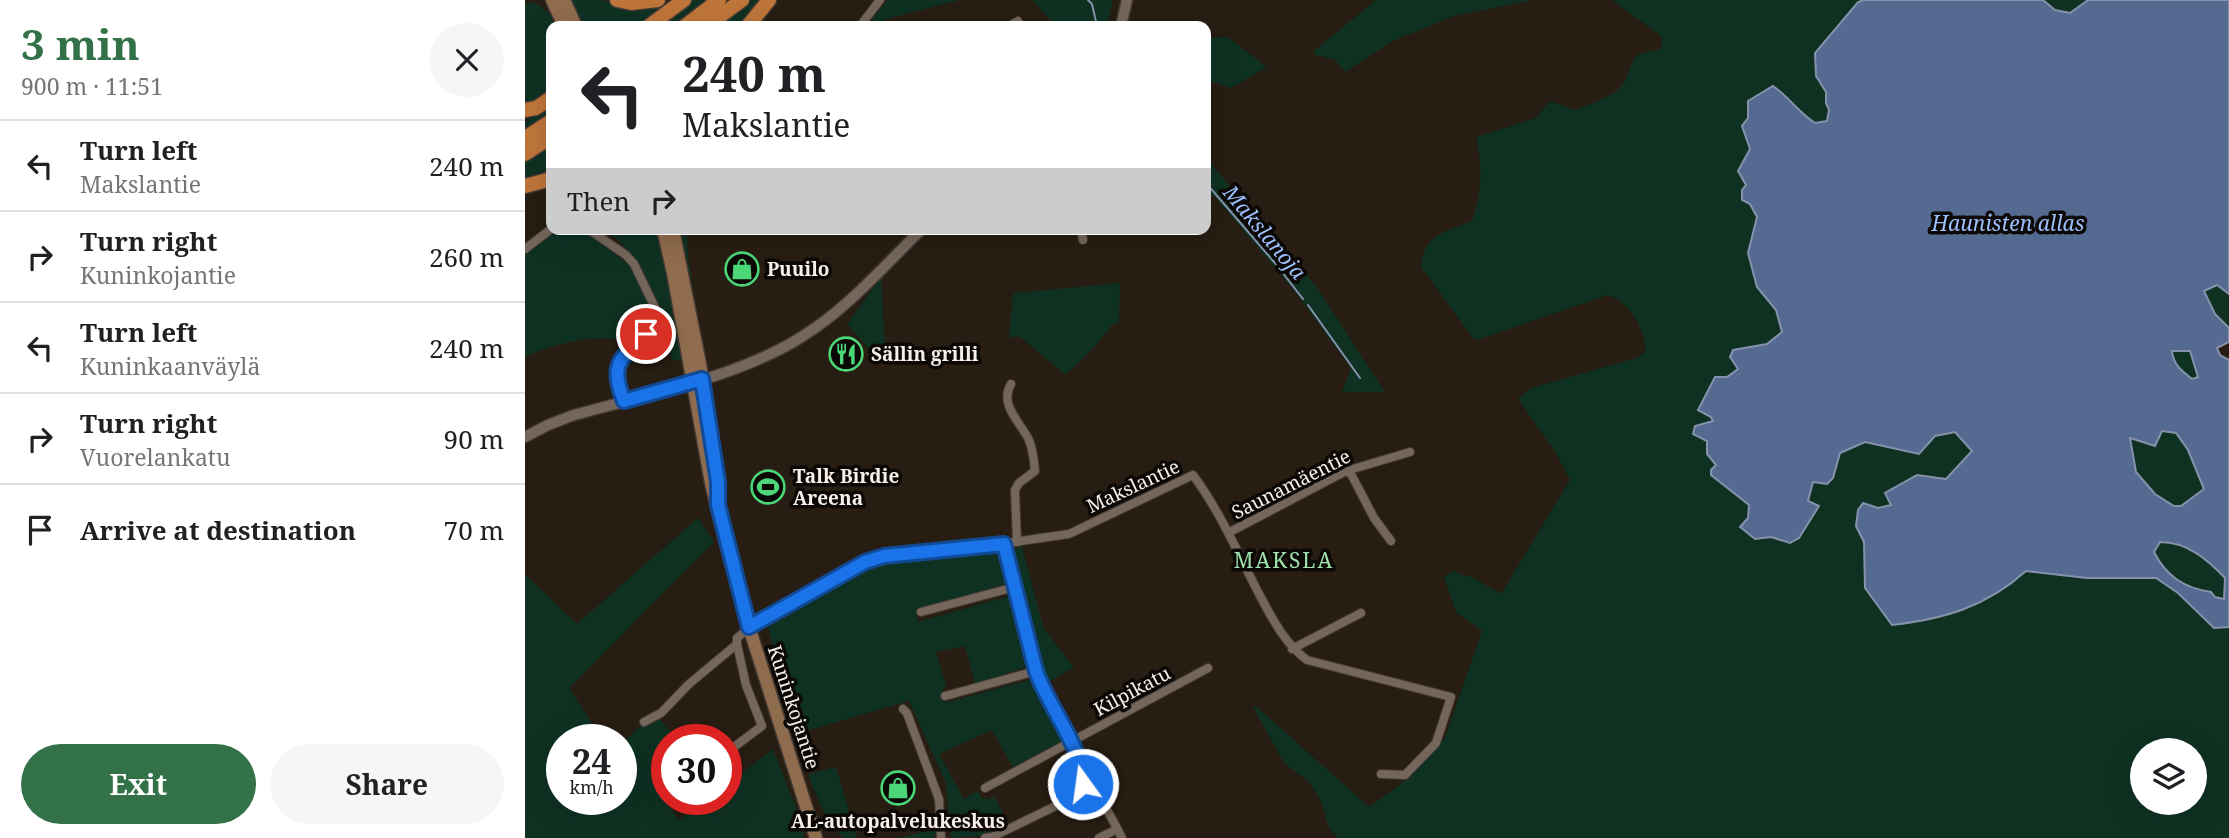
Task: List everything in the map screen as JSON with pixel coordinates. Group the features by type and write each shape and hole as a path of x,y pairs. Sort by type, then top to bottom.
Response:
{"highway":[{"path":"617,0 631,3 658,0"},
{"path":"656,21 684,0"},
{"path":"692,21 719,0"},
{"path":"714,21 742,0"},
{"path":"752,21 769,0"},
{"path":"525,110 546,101"},
{"path":"525,138 546,124"},
{"path":"525,154 546,140"},
{"path":"525,186 546,180"}],"main road":[{"path":"552,0 562,21"},
{"path":"564,0 574,21"},
{"name":"Kuninkojantie","path":"664,235 697,380"},
{"name":"Kuninkojantie","path":"674,235 683,271 711,483 749,627 816,838"}],"street":[{"path":"864,21 880,0"},
{"path":"1122,21 1127,0"},
{"path":"525,249 546,233"},
{"path":"597,235 626,255 634,264 661,320 617,366 616,379 624,401"},
{"path":"525,438 571,415 697,380 779,350 804,336 833,314 916,235"},
{"path":"1082,235 1083,240"},
{"path":"1011,384 1006,393 1007,402 1029,441 1035,471 1019,483 1015,490 1017,542"},
{"name":"Saunamäentie","path":"1228,533 1346,471 1410,452"},
{"path":"1346,471 1351,474 1374,518 1391,541"},
{"name":"Makslantie","path":"749,627 849,569 875,559 1069,534 1193,475 1292,649"},
{"path":"985,838 1068,800 1083,784 1082,768 1042,690 1004,544"},
{"path":"921,612 1015,587"},
{"path":"1361,613 1292,649 1307,660 1451,697 1436,743 1405,775 1381,774"},
{"path":"742,740 763,723 746,685 737,644 737,638 749,627"},
{"path":"644,722 661,713 689,684 737,644"},
{"name":"Kilpikatu","path":"985,789 1208,668"},
{"path":"945,696 1036,671"},
{"path":"903,709 907,713 939,799 941,838"},
{"path":"1083,784 1103,802 1122,838"},
{"path":"1100,838 1117,829"}],"green space":[{"path":"569,0 599,0 631,7 673,2 647,21 580,21"},
{"path":"693,0 708,0 680,21 663,21"},
{"path":"753,0 763,0 747,21 726,21"},
{"path":"888,0 959,0 879,21 870,21"},
{"path":"1033,0 1113,0 1108,21 1051,21"},
{"path":"1376,0 1533,0 1454,16 1393,41 1345,72 1335,60 1313,54"},
{"path":"1612,0 1864,0 1858,2 1815,53 1816,76 1826,92 1829,110 1827,121 1815,124 1783,93 1748,102 1748,118 1742,126 1750,149 1738,171 1757,217 1748,253 1757,287 1776,310 1782,332 1767,344 1733,350 1738,369 1727,377 1699,410 1713,421 1707,441 1707,454 1750,505 1748,518 1740,527 1755,539 1771,537 1790,543 1818,506 1808,502 1813,482 1840,453 1865,442 1889,446 1955,432 1972,451 1946,479 1917,475 1891,505 1878,508 1856,526 1864,542 1865,588 1933,620 1994,594 2026,571 2087,578 2156,578 2178,593 2214,628 2229,627 2229,838 1338,838 1329,828 1321,800 1308,781 1284,763 1253,707 1256,706 1369,807 1409,778 1445,738 1482,631 1456,612 1444,577 1453,570 1472,577 1501,594 1570,480 1556,453 1518,399 1531,388 1636,358 1645,352 1640,326 1630,310 1608,295 1477,340 1421,267 1426,247 1437,236 1472,221 1480,179 1476,137 1536,118 1548,103 1553,102 1574,110 1609,96 1625,81 1637,56 1659,49 1661,36"},
{"path":"2043,0 2088,0 2070,13 2055,10"},
{"path":"534,2 549,13 553,21 546,21 546,94 525,103 525,4"},
{"path":"1228,37 1267,67 1231,88 1211,82 1211,38"},
{"path":"546,107 546,116 525,130 525,122"},
{"path":"546,149 546,176 525,182 525,163"},
{"path":"1211,164 1314,283 1385,392 1342,392 1351,368 1293,289 1214,196 1211,196"},
{"path":"547,235 590,235 631,267 654,314 628,341 576,341 525,357 525,253"},
{"path":"660,235 683,357 681,360 672,360 662,316 638,264 612,236"},
{"path":"678,235 687,235 697,315"},
{"path":"881,277 886,361 880,362 847,324"},
{"path":"1120,283 1119,322 1112,325 1066,375 1019,336 1009,338 1013,293"},
{"path":"2217,285 2229,294 2229,328 2215,314 2204,290"},
{"path":"2171,350 2190,351 2198,377 2192,379 2181,370"},
{"path":"2162,430 2176,433 2188,450 2204,489 2181,506 2174,506 2155,494 2136,472 2130,438 2154,446"},
{"path":"698,518 714,542 569,688 593,724 546,724 546,815 637,815 637,729 655,713 664,724 651,724 651,815 675,815 679,820 686,815 742,815 742,773 773,749 804,828 804,838 525,838 525,574 577,624"},
{"path":"2160,542 2179,545 2211,564 2225,578 2224,599 2184,584 2170,574 2154,552"},
{"path":"1021,543 1044,629 1074,667 1044,685 1012,556"},
{"path":"1001,550 1011,584 916,611 918,622 1013,595 1029,666 975,684 965,646 936,652 946,685 941,693 945,703 1033,679 1065,739 1014,769 992,730 939,754 964,799 978,791 981,798 994,796 1008,823 992,835 951,838 946,783 909,701 799,733 768,628 809,598 869,567 884,562"},
{"path":"836,767 857,838 843,838 837,831 822,808 808,774"},
{"path":"935,824 937,831 933,838 898,838 930,830"}],"water":[{"name":"Haunisten allas","path":"2043,0 2055,10 2070,13 2088,0 2229,0 2229,294 2217,285 2204,291 2215,314 2229,328 2229,342 2217,348 2220,355 2229,360 2229,627 2214,628 2178,593 2156,578 2087,578 2026,571 1995,594 1963,609 1947,615 1892,625 1865,588 1864,542 1856,526 1858,510 1863,503 1878,508 1891,505 1885,493 1917,475 1946,479 1972,451 1955,432 1935,436 1919,454 1865,442 1840,453 1833,478 1827,484 1813,482 1808,501 1819,506 1799,538 1790,543 1771,537 1755,539 1740,527 1748,518 1749,505 1711,475 1711,470 1716,465 1707,454 1707,441 1693,434 1695,426 1713,421 1698,410 1715,377 1727,377 1738,369 1730,357 1733,350 1767,344 1782,332 1776,310 1757,287 1748,253 1757,217 1750,204 1742,200 1742,190 1746,185 1738,171 1750,149 1742,126 1748,118 1748,101 1773,86 1815,123 1827,121 1829,110 1826,92 1816,76 1815,53 1858,2","holes":["2172,351 2190,351 2198,377 2192,379 2181,370","2162,431 2176,433 2188,450 2204,489 2181,506 2174,506 2155,494 2136,472 2130,438 2155,446","2160,542 2179,545 2196,553 2225,578 2224,599 2177,580 2164,568 2154,552"]}],"waterway":[{"name":"Makslanoja","path":"1088,0 1092,4 1096,21"},
{"name":"Makslanoja","path":"1211,189 1303,299"},
{"name":"Makslanoja","path":"1308,305 1360,378"}],"place":[{"name":"Puuilo","path":"742,269"},
{"name":"Sällin grilli","path":"846,354"},
{"name":"Talk Birdie Areena","path":"768,487"},
{"name":"AL-autopalvelukeskus","path":"898,788"}],"district":[{"name":"MAKSLA","path":"1284,560"}],"route":[{"path":"646,334 617,366 616,379 620,393 624,401 702,379 718,482 718,505 749,627 865,562 884,556 1004,544 1042,690 1082,768 1083,784"}]}
